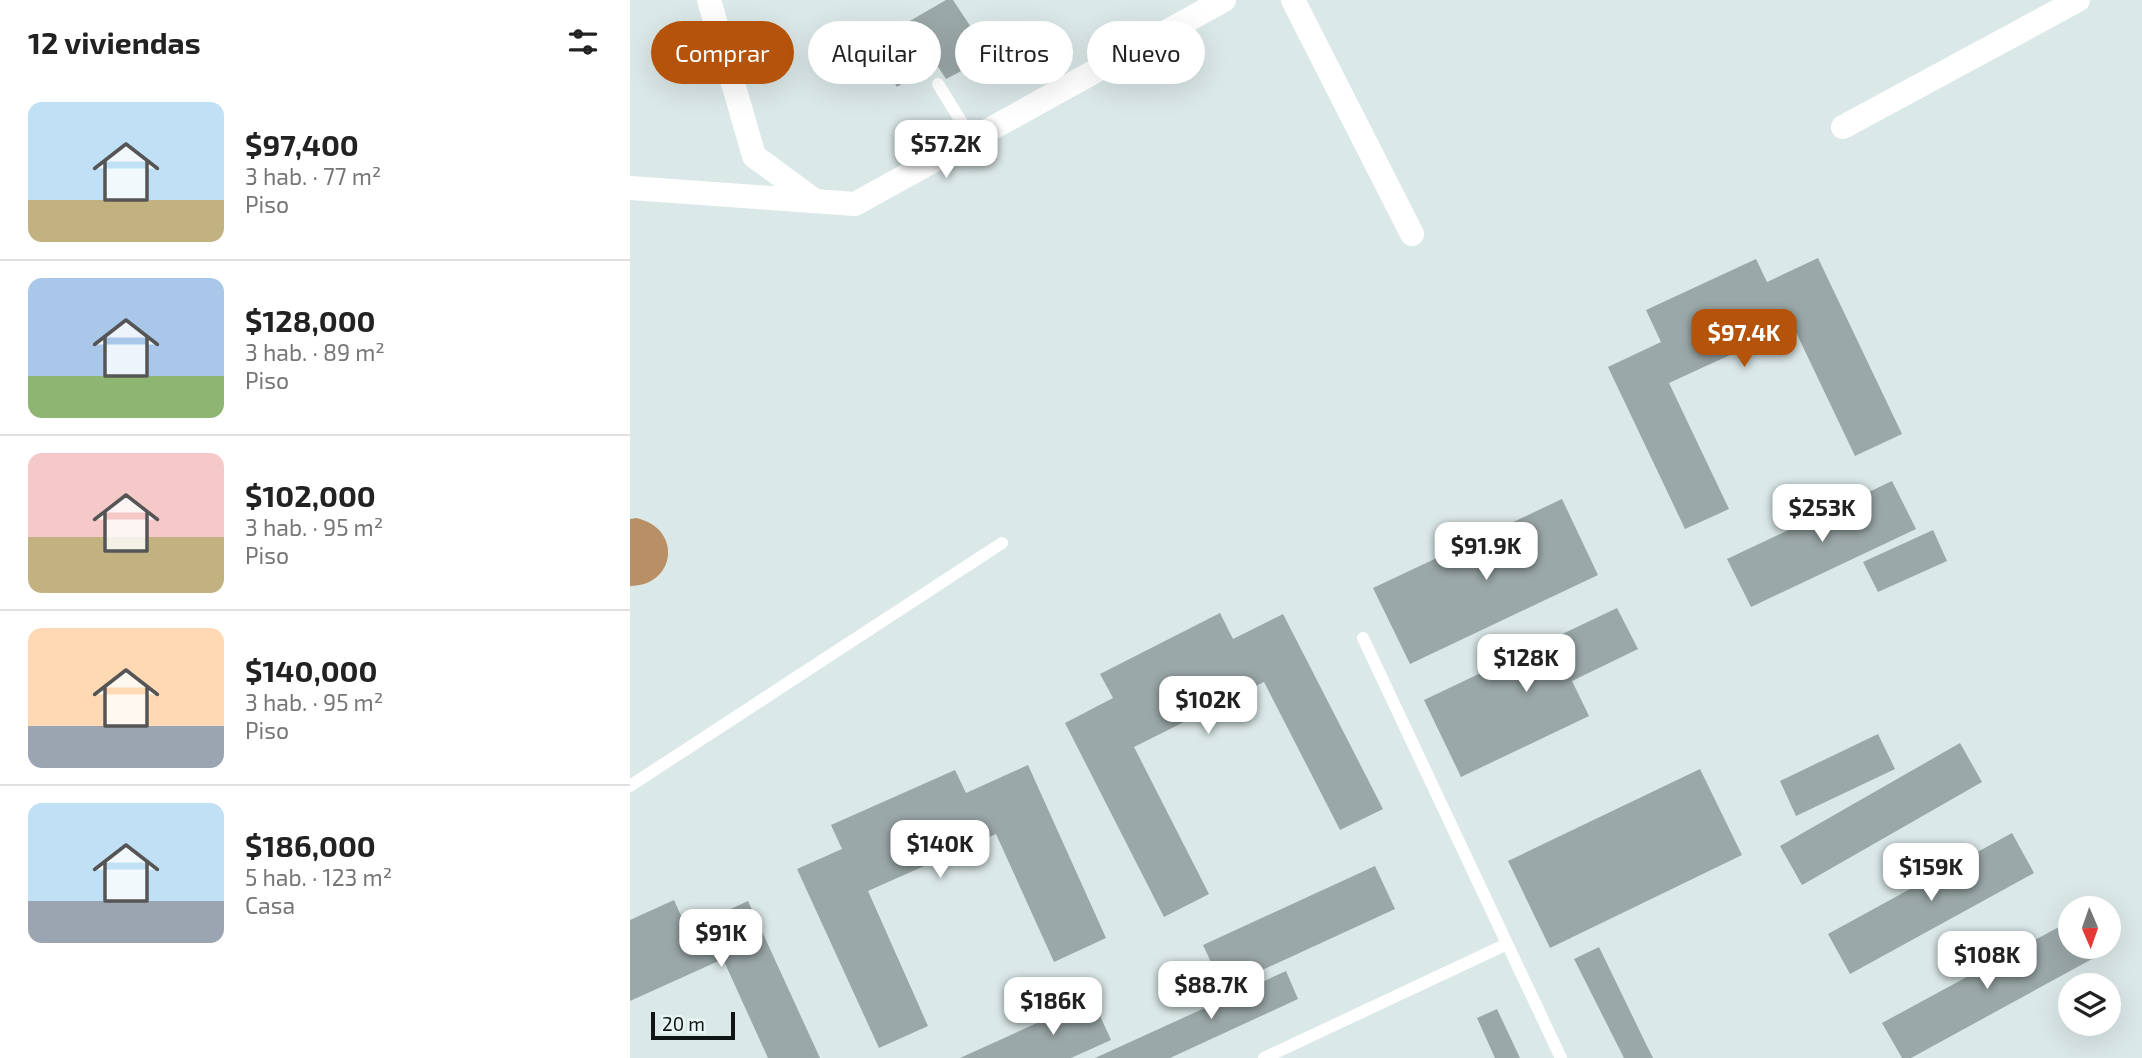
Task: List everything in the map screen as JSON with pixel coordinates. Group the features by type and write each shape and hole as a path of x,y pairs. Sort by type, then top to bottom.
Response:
{"street":[{"path":"709,0 754,156 815,201"},
{"path":"630,187 855,204 1224,0"},
{"path":"1293,0 1412,234"},
{"path":"1843,127 2078,0"}],"lane":[{"path":"938,84 972,139"},
{"path":"630,786 1002,542"},
{"path":"1363,638 1561,1058"},
{"path":"1264,1058 1507,944"}],"shaded area":[{"path":"636,518 651,524 661,533 667,544 668,556 665,567 657,577 630,586 630,519"}],"building":[{"path":"946,0 953,0 967,21 955,21 955,74 946,79 941,71 941,21 910,21"},
{"path":"1818,258 1902,434 1855,456 1793,326 1669,383 1729,509 1685,529 1608,367 1661,342 1646,310 1756,259 1767,282"},
{"path":"1892,481 1916,529 1751,607 1727,559"},
{"path":"1562,499 1598,575 1410,664 1373,588"},
{"path":"1933,530 1947,561 1878,592 1863,562"},
{"path":"1617,608 1638,649 1572,681 1589,716 1461,777 1424,700"},
{"path":"1220,613 1233,639 1283,614 1383,809 1340,830 1264,682 1134,747 1209,894 1164,917 1065,723 1113,698 1100,674"},
{"path":"1878,734 1895,769 1796,816 1780,781"},
{"path":"1960,743 1982,782 1802,885 1780,846"},
{"path":"1028,765 1106,938 1054,962 996,834 868,891 928,1026 879,1048 797,869 842,849 831,825 955,770 966,793"},
{"path":"1700,769 1742,855 1550,948 1508,861"},
{"path":"2012,833 2034,873 1850,974 1828,934"},
{"path":"1375,866 1395,909 1223,988 1203,945"},
{"path":"674,900 687,929 748,901 820,1058 768,1058 723,959 630,1001 630,920"},
{"path":"2058,928 2058,959 2092,959 2066,973 2058,973 2058,978 1911,1058 1902,1058 1882,1023"},
{"path":"1599,947 1653,1058 1624,1058 1574,959"},
{"path":"1286,971 1298,999 1170,1058 1095,1058"},
{"path":"1092,998 1111,1040 1071,1058 960,1058"},
{"path":"1497,1009 1520,1058 1495,1058 1477,1018"}]}
